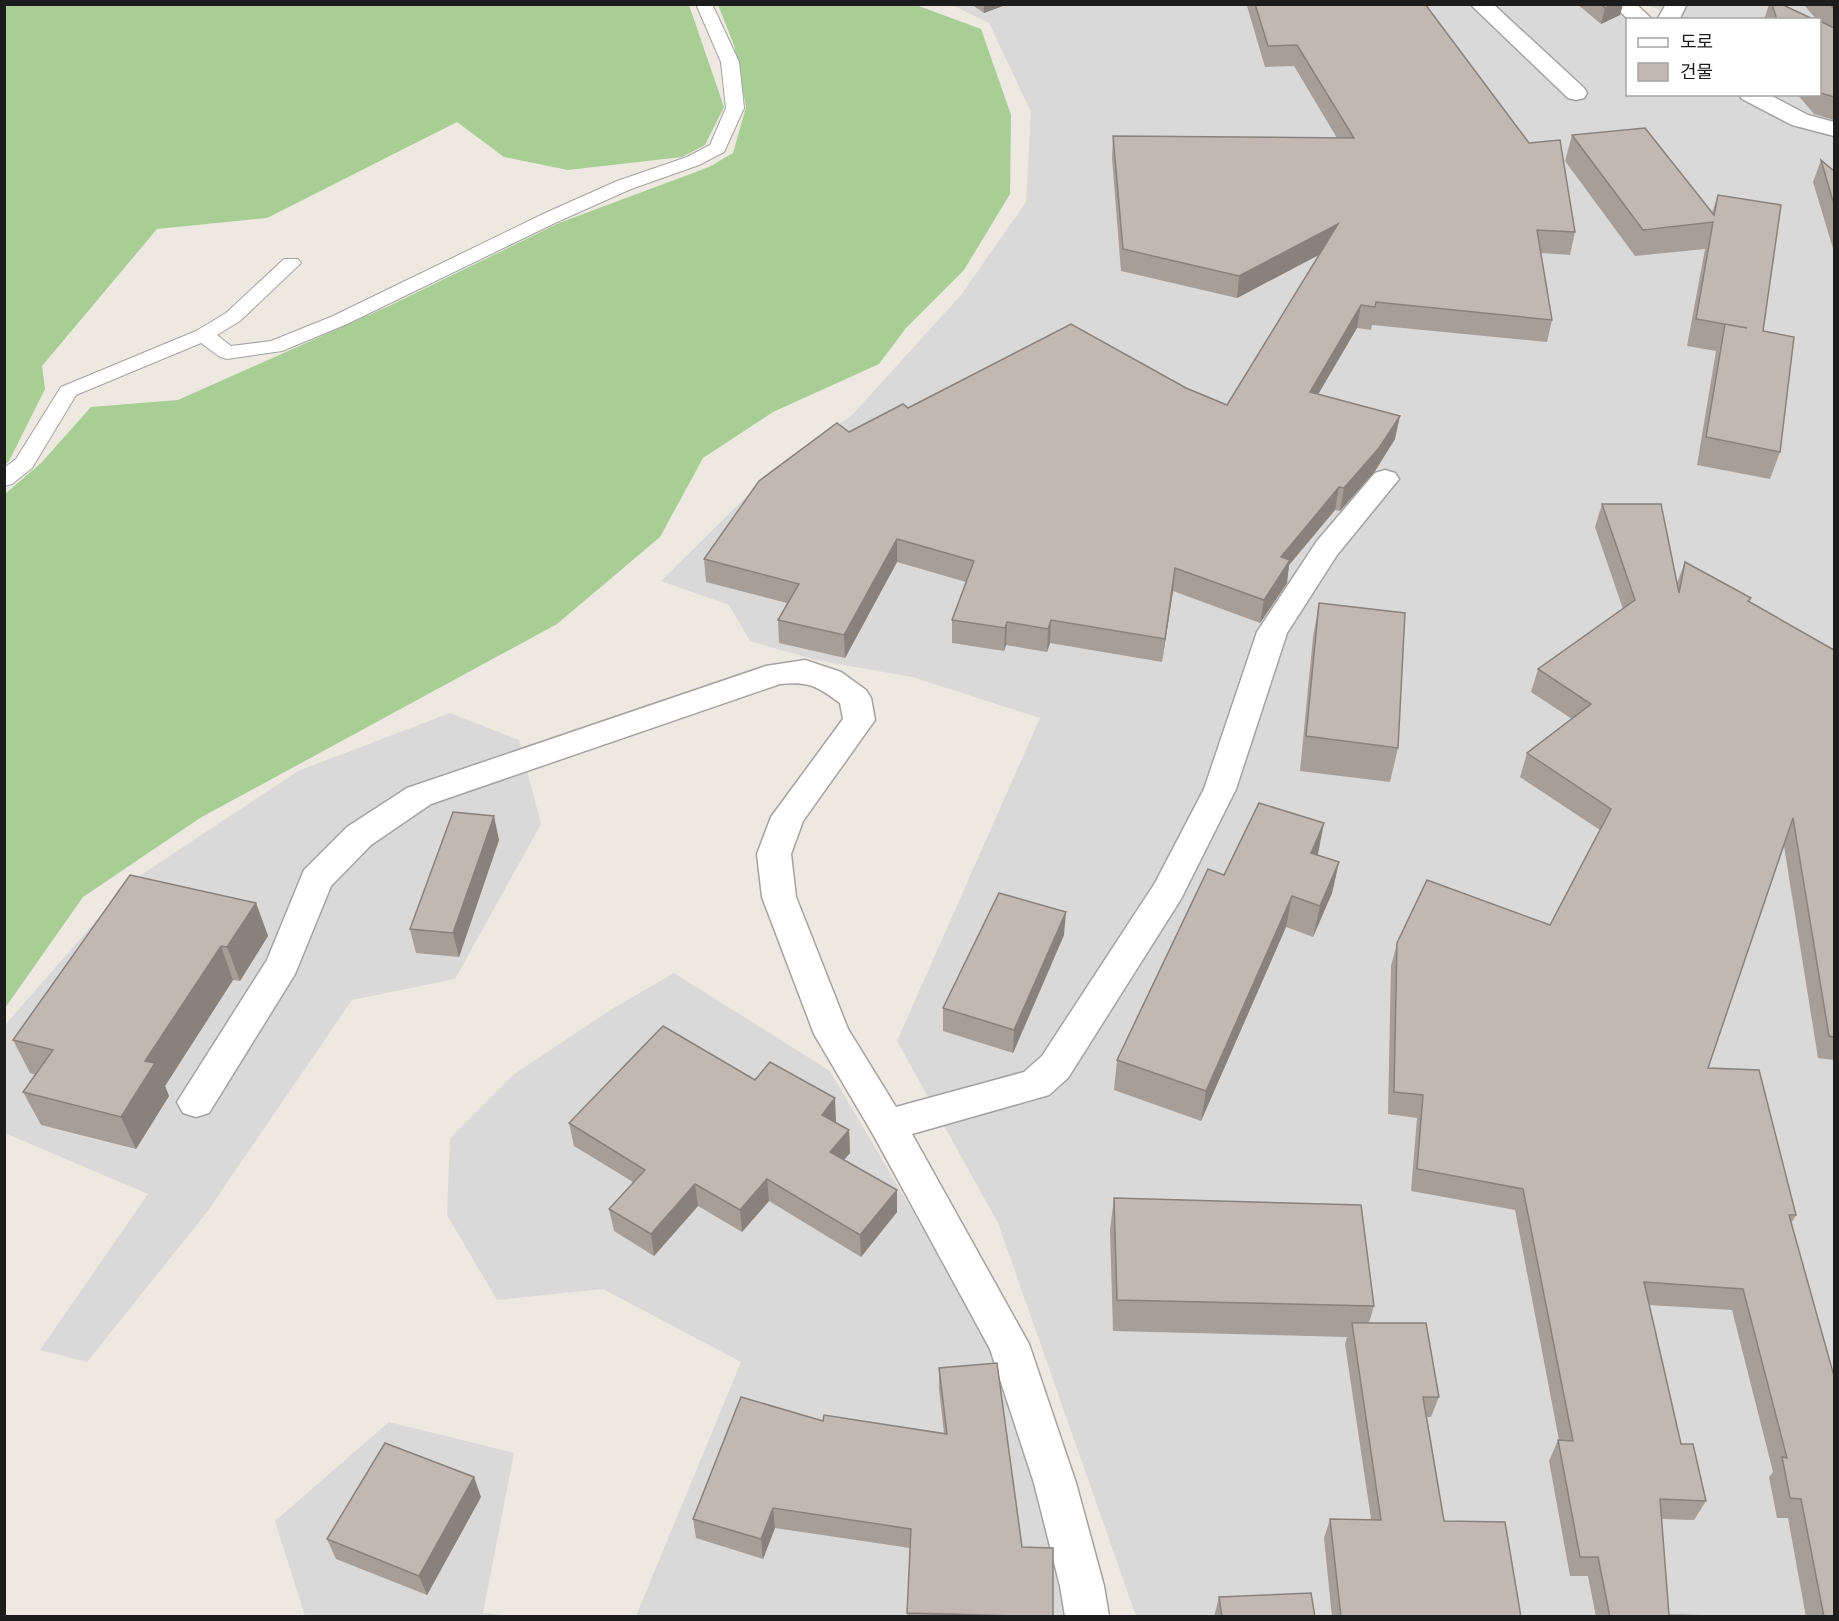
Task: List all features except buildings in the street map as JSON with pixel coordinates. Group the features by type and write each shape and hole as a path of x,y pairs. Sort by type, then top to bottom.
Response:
{"street":[{"path":"1480,4 1576,93"},
{"path":"1622,4 1640,18"},
{"path":"1669,18 1677,4"},
{"path":"1754,96 1800,120 1834,129"},
{"path":"887,1125 1036,1084 1055,1067 1169,890 1220,789 1272,632 1327,548 1385,479"},
{"path":"196,1102 234,1045 282,964 316,879 359,836 419,796 777,674 805,671 830,680 855,698 860,720 788,817 774,854 779,897 832,1034 887,1125 1009,1344 1054,1483 1082,1586 1087,1617"}],"lane":[{"path":"203,335 227,353 275,347 340,320 550,218 624,185 693,161 718,148 735,108 730,62 704,4"},
{"path":"4,479 24,463 68,392 203,335 233,317 291,263"}],"shaded area":[{"path":"952,5 1611,5 1631,18 1626,18 1626,96 1743,96 1800,126 1834,136 1834,1616 1136,1616 998,1223 897,1041 1040,718 912,677 816,660 750,641 729,605 661,581 776,467 852,415 961,295 1026,202 1031,112 989,23"},
{"path":"1648,5 1834,5 1834,123 1814,117 1777,96 1821,96 1821,18 1678,18"},
{"path":"450,713 519,740 541,824 455,979 352,1000 207,1212 87,1362 40,1350 148,1194 5,1133 5,1025 129,883 298,771"},
{"path":"674,973 830,1071 1003,1365 1068,1580 1073,1616 636,1616 741,1362 603,1289 497,1300 447,1215 450,1138 513,1075 612,1009"},
{"path":"389,1422 514,1453 483,1613 514,1616 305,1616 275,1521"}],"green space":[{"path":"5,4 689,5 724,107 705,145 682,157 568,170 504,157 457,122 267,218 157,229 42,366 45,389 5,465"},
{"path":"718,5 916,5 981,29 1011,115 1010,194 964,270 906,328 879,364 773,412 703,458 660,537 557,624 200,818 83,897 5,1008 5,494 41,463 91,407 178,400 389,306 559,223 709,167 733,153 746,107 734,45"}]}
